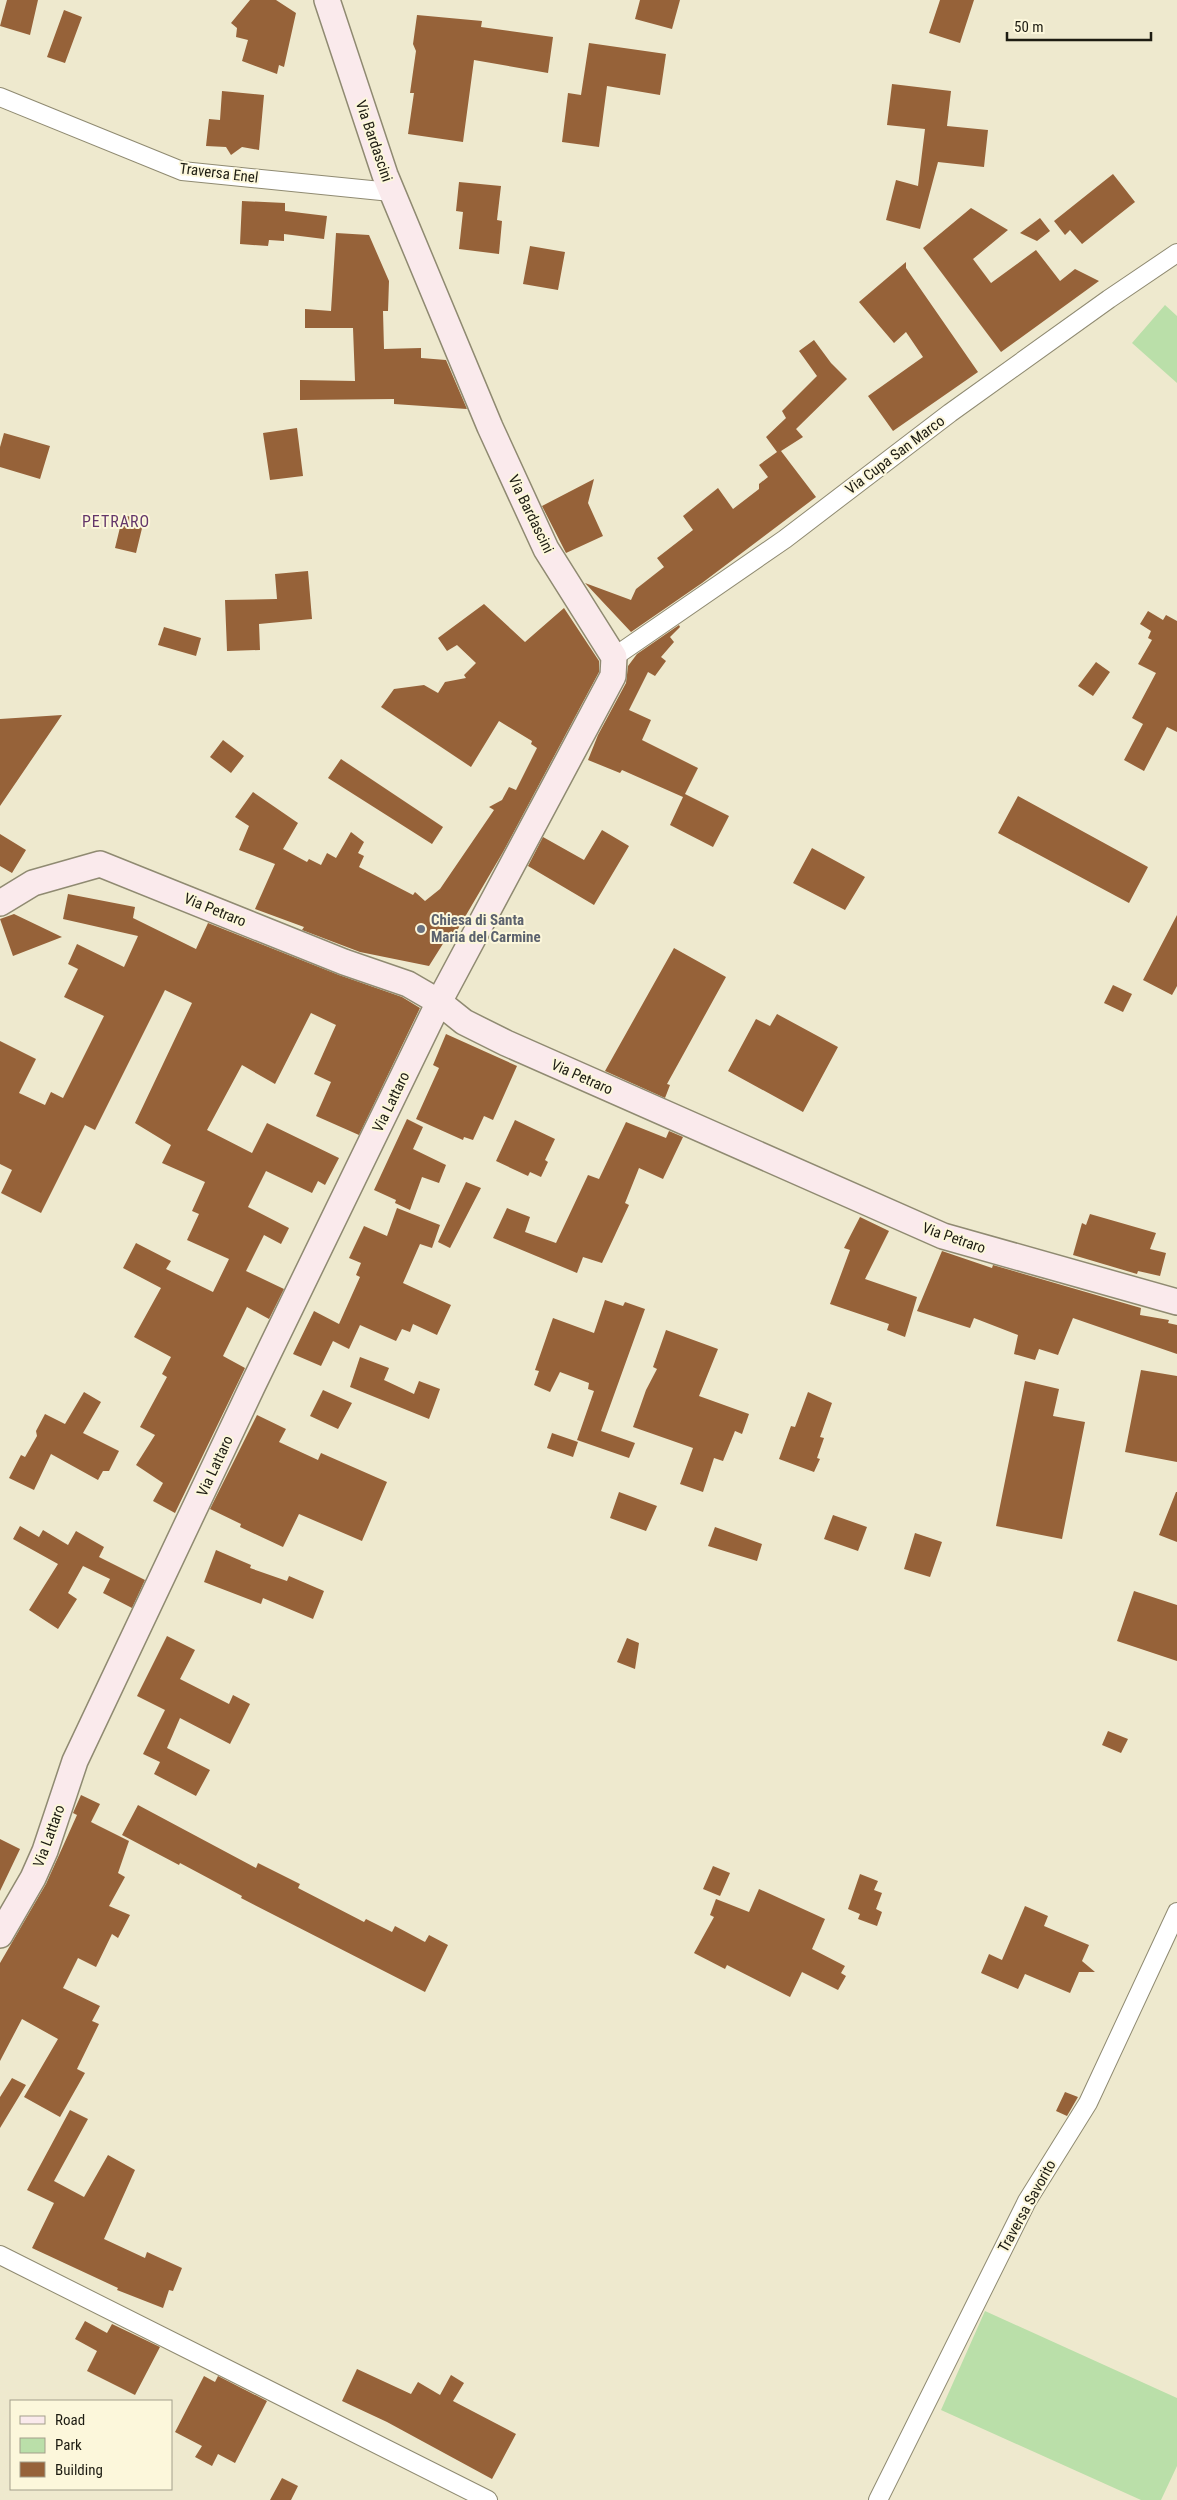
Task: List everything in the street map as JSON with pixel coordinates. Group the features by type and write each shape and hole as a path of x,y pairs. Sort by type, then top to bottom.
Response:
{"street":[{"name":"Via Bardascini","path":"327,0 392,192 490,427 546,549 614,657"},
{"name":"Traversa Enel","path":"0,97 182,171 392,192"},
{"name":"Via Cupa San Marco","path":"614,657 785,539 958,408 1109,299 1177,253"},
{"path":"439,1002 613,676 614,657"},
{"name":"Via Petraro","path":"0,903 33,883 100,864 344,962 408,984 439,1002 464,1022 506,1043 942,1236 1177,1302"},
{"name":"Via Lattaro","path":"0,1935 33,1878 45,1851 75,1761 252,1387 439,1002"},
{"name":"Traversa Savorito","path":"878,2500 1027,2201 1088,2103 1177,1912"},
{"path":"0,2255 488,2500"}],"green space":[{"path":"1165,305 1177,316 1177,383 1132,343"},
{"path":"985,2311 1177,2398 1177,2466 1161,2500 1141,2500 941,2410"}],"building":[{"path":"7,0 38,0 30,35 0,26"},
{"path":"250,0 276,0 296,13 284,67 279,65 277,74 242,61 248,40 236,37 237,28 231,23"},
{"path":"640,0 680,0 672,29 635,19"},
{"path":"940,0 974,0 960,43 929,33"},
{"path":"64,10 82,17 65,63 47,57"},
{"path":"417,15 482,21 481,27 553,37 548,73 474,60 463,142 408,134 414,93 410,93 416,51 413,44"},
{"path":"589,43 666,54 660,95 607,86 599,147 562,142 568,93 581,95"},
{"path":"892,84 951,91 947,126 988,130 984,167 938,162 920,229 886,220 896,180 918,186 925,129 887,125"},
{"path":"222,91 264,95 259,150 242,147 231,155 226,147 206,146 209,119 220,120"},
{"path":"1113,174 1135,202 1082,244 1070,230 1065,235 1054,221"},
{"path":"459,182 501,186 497,220 502,221 499,254 459,249 463,212 456,211"},
{"path":"242,201 285,203 285,211 327,216 324,239 284,234 284,241 269,240 268,246 240,244"},
{"path":"971,208 1008,230 973,259 991,283 1036,250 1060,281 1075,269 1099,281 1001,352 923,248"},
{"path":"1040,218 1050,231 1037,241 1020,233"},
{"path":"336,233 369,235 389,281 388,311 383,311 384,349 421,348 421,358 446,360 467,409 394,404 394,399 300,400 300,380 355,381 353,328 305,328 305,309 331,311"},
{"path":"530,246 565,252 558,290 523,284"},
{"path":"906,262 906,268 978,372 893,431 868,396 923,357 906,332 894,343 859,302"},
{"path":"814,340 831,363 847,379 796,429 803,437 781,451 816,497 702,583 631,632 585,583 631,600 636,589 664,567 657,558 693,530 683,516 718,488 733,509 759,489 759,484 768,477 759,465 777,452 766,437 786,418 782,411 817,376 799,351"},
{"path":"297,428 303,476 270,480 263,433"},
{"path":"4,433 50,446 40,479 0,467 0,447"},
{"path":"594,479 588,503 603,536 566,553 542,506"},
{"path":"123,515 144,520 136,553 115,548"},
{"path":"308,571 312,619 259,624 260,650 227,651 225,600 277,599 275,574"},
{"path":"484,604 525,642 564,608 599,661 599,672 503,852 455,934 451,931 429,966 360,952 302,930 304,927 255,909 275,864 239,850 249,826 235,817 253,792 298,823 283,849 307,862 309,859 321,865 327,853 336,858 351,832 364,842 358,853 364,856 359,867 413,895 415,892 425,901 440,889 494,810 489,807 502,800 509,787 516,790 537,748 531,744 532,741 499,721 471,767 381,707 394,689 424,685 438,693 445,682 466,678 464,675 476,663 457,645 447,651 438,638"},
{"path":"1148,611 1163,620 1166,615 1177,621 1177,732 1167,727 1144,771 1124,760 1143,724 1132,718 1156,673 1138,664 1152,640 1148,638 1151,631 1140,624"},
{"path":"679,625 680,627 670,637 674,642 661,657 666,661 655,676 648,672 629,710 651,720 642,740 698,768 685,794 729,816 713,847 670,825 683,797 622,770 620,773 588,760 598,735 626,683 628,666 637,654"},
{"path":"164,627 201,638 196,656 158,645"},
{"path":"1096,662 1110,672 1093,696 1078,686"},
{"path":"62,715 0,806 0,719"},
{"path":"223,740 244,756 231,773 210,757"},
{"path":"341,759 443,827 432,844 328,778"},
{"path":"1018,796 1148,867 1129,903 998,833"},
{"path":"602,830 629,846 594,905 528,866 543,837 584,860"},
{"path":"0,834 26,850 12,873 0,866"},
{"path":"812,848 865,877 845,910 793,883"},
{"path":"68,894 135,907 133,918 196,949 208,923 339,975 402,997 420,1008 359,1135 316,1116 331,1082 314,1074 336,1025 311,1013 275,1084 242,1065 207,1130 252,1153 267,1123 339,1158 325,1185 318,1181 312,1193 266,1171 248,1207 289,1228 281,1244 264,1235 246,1271 284,1289 269,1319 247,1307 223,1356 245,1368 175,1513 153,1501 163,1483 136,1465 155,1435 140,1427 167,1377 162,1374 171,1357 134,1337 161,1288 123,1268 136,1243 171,1261 166,1269 213,1292 229,1259 187,1240 199,1214 192,1211 205,1182 162,1163 171,1145 135,1123 192,1003 165,990 95,1130 85,1125 41,1213 1,1193 12,1170 0,1164 0,1041 36,1059 19,1093 45,1105 51,1092 63,1098 104,1016 64,997 78,969 68,964 77,944 124,967 138,936 63,919"},
{"path":"14,914 62,937 13,956 0,919"},
{"path":"1177,915 1177,986 1172,995 1143,980"},
{"path":"674,948 726,977 667,1084 670,1085 665,1098 605,1071"},
{"path":"1113,985 1132,994 1123,1012 1104,1003"},
{"path":"777,1014 838,1047 803,1112 728,1071 756,1019 770,1026"},
{"path":"446,1034 517,1066 493,1120 484,1116 473,1140 464,1137 463,1140 416,1119 439,1068 433,1065"},
{"path":"407,1119 423,1127 413,1149 446,1165 439,1183 422,1177 410,1210 395,1203 396,1200 374,1190"},
{"path":"515,1120 555,1139 545,1160 548,1162 541,1177 530,1172 528,1176 496,1161"},
{"path":"626,1122 666,1138 669,1131 683,1137 663,1179 639,1168 625,1203 629,1205 602,1263 583,1257 577,1273 493,1238 507,1208 530,1217 525,1232 556,1243 588,1175 599,1179"},
{"path":"466,1182 481,1188 450,1248 438,1242"},
{"path":"397,1208 440,1225 432,1248 420,1244 403,1283 451,1305 437,1335 413,1324 410,1332 402,1329 396,1341 360,1325 349,1349 333,1341 321,1366 293,1354 314,1311 339,1324 360,1277 356,1275 361,1263 349,1258 364,1226 387,1236"},
{"path":"1090,1214 1156,1233 1150,1249 1166,1253 1160,1276 1138,1271 1137,1274 1073,1255 1082,1223 1086,1225"},
{"path":"860,1217 889,1231 865,1279 917,1297 905,1337 887,1330 889,1324 830,1304 850,1250 844,1248"},
{"path":"942,1251 992,1268 993,1265 1141,1308 1140,1315 1169,1320 1168,1323 1177,1325 1177,1354 1073,1318 1058,1355 1039,1349 1035,1360 1014,1354 1018,1335 974,1318 970,1328 917,1311"},
{"path":"605,1300 623,1306 625,1302 645,1309 601,1431 635,1443 629,1458 577,1440 594,1391 588,1389 589,1383 560,1372 550,1392 534,1385 539,1371 535,1370 553,1318 594,1333"},
{"path":"666,1330 718,1349 699,1396 749,1414 742,1434 735,1431 723,1461 714,1458 703,1492 680,1484 693,1448 633,1427 646,1390 657,1369 653,1367"},
{"path":"360,1357 389,1368 384,1380 414,1394 419,1381 440,1389 429,1419 350,1387"},
{"path":"1141,1370 1177,1376 1177,1462 1125,1452"},
{"path":"1025,1381 1059,1389 1053,1416 1085,1422 1062,1539 996,1526"},
{"path":"323,1390 352,1403 338,1429 310,1416"},
{"path":"84,1392 101,1402 83,1433 119,1451 109,1471 103,1471 98,1480 51,1454 34,1490 9,1478 21,1455 25,1457 37,1436 36,1431 45,1414 65,1424"},
{"path":"808,1392 832,1403 820,1437 824,1438 817,1458 820,1459 814,1472 779,1459 791,1426 795,1427"},
{"path":"257,1415 286,1429 279,1442 318,1460 321,1453 387,1482 362,1541 299,1514 283,1547 240,1527 241,1524 210,1509"},
{"path":"552,1433 578,1442 573,1457 547,1448"},
{"path":"619,1492 657,1506 646,1531 610,1518"},
{"path":"1177,1492 1177,1542 1159,1535"},
{"path":"833,1515 867,1527 858,1551 824,1539"},
{"path":"20,1526 39,1537 43,1530 68,1545 76,1531 104,1547 99,1557 145,1580 132,1608 103,1593 110,1579 83,1566 68,1593 77,1599 58,1629 29,1610 58,1564 13,1539"},
{"path":"715,1527 762,1544 757,1561 708,1546"},
{"path":"915,1533 942,1542 930,1577 904,1569"},
{"path":"216,1550 251,1565 250,1568 287,1581 289,1576 324,1591 313,1619 263,1598 261,1604 204,1582"},
{"path":"1134,1591 1177,1605 1177,1661 1117,1641"},
{"path":"167,1636 195,1650 180,1679 229,1704 233,1695 250,1704 230,1744 180,1718 167,1748 210,1770 196,1796 154,1774 160,1762 143,1754 165,1710 137,1696"},
{"path":"627,1638 639,1643 635,1669 617,1662"},
{"path":"1108,1731 1128,1739 1121,1753 1102,1745"},
{"path":"81,1795 100,1804 91,1822 129,1841 118,1873 125,1877 109,1906 130,1915 118,1938 112,1934 96,1967 78,1958 63,1988 100,2006 92,2021 99,2024 77,2069 85,2073 60,2117 24,2097 58,2039 22,2019 0,2061 0,1963 46,1884 77,1815 73,1813"},
{"path":"138,1805 256,1868 258,1863 300,1884 298,1888 364,1922 366,1919 392,1932 395,1926 425,1942 429,1935 448,1945 425,1992 241,1898 242,1896 180,1863 179,1865 122,1835"},
{"path":"0,1839 20,1849 0,1891"},
{"path":"713,1866 730,1873 720,1896 703,1889"},
{"path":"860,1874 878,1881 874,1890 882,1893 876,1909 882,1912 877,1926 858,1919 860,1914 848,1909"},
{"path":"759,1889 825,1919 812,1949 845,1966 841,1973 846,1976 838,1990 802,1972 790,1997 727,1965 725,1969 694,1953 714,1917 710,1915 716,1899 749,1912"},
{"path":"1025,1906 1048,1916 1044,1926 1089,1945 1082,1961 1095,1972 1079,1972 1070,1993 1025,1974 1018,1989 981,1973 989,1954 1002,1960"},
{"path":"12,2078 26,2085 0,2128 0,2097"},
{"path":"1065,2092 1078,2097 1067,2116 1056,2111"},
{"path":"70,2110 88,2119 54,2181 84,2197 108,2155 135,2170 104,2239 145,2258 147,2252 182,2268 173,2291 169,2290 163,2308 117,2290 118,2288 32,2248 54,2203 27,2190"},
{"path":"85,2321 107,2333 112,2324 160,2347 135,2395 87,2371 97,2351 75,2339"},
{"path":"357,2369 411,2394 418,2382 440,2395 451,2375 464,2383 453,2401 516,2434 492,2479 387,2422 342,2401"},
{"path":"204,2376 215,2382 218,2376 267,2401 235,2463 218,2454 212,2466 195,2457 202,2446 175,2432"},
{"path":"282,2478 298,2486 291,2500 270,2500"}],"place":[{"name":"Chiesa di Santa Maria del Carmine","path":"421,929"}],"district":[{"name":"PETRARO","path":"116,521"}]}
